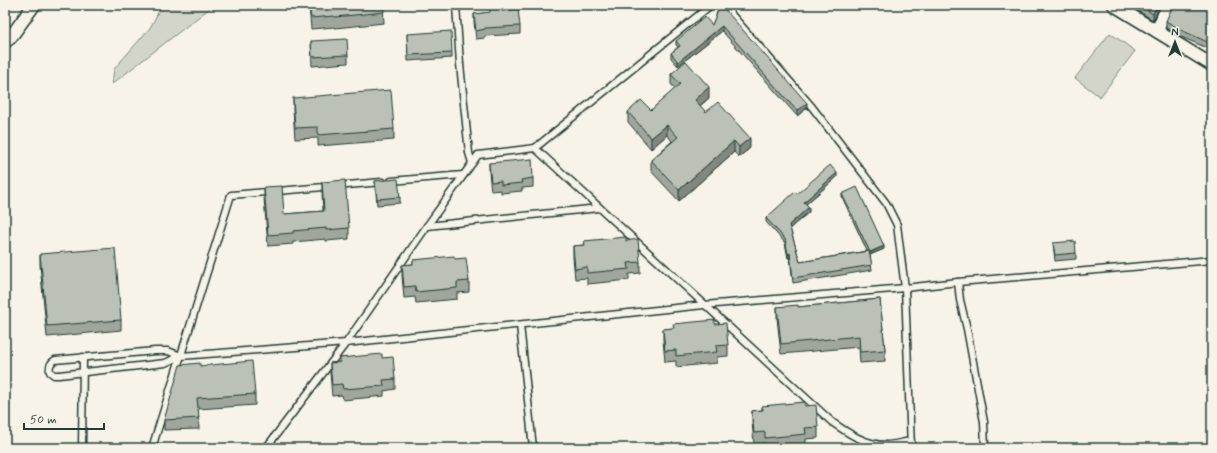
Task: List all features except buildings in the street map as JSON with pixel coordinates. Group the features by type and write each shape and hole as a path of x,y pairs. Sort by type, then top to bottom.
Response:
{"street":[{"path":"5,42 10,38 34,5"},
{"path":"1114,5 1212,64"},
{"path":"1157,31 1168,5"}],"lane":[{"path":"456,5 460,64 472,163"},
{"path":"266,448 346,342 478,155 534,148 711,5"},
{"path":"723,5 812,107 886,203 897,225 905,288 911,448"},
{"path":"534,148 832,422 856,438 873,443 886,445 911,441"},
{"path":"152,448 231,196 463,175"},
{"path":"427,226 599,208"},
{"path":"181,356 168,351 155,351 56,360 51,362 49,367 50,372 54,375 165,363 181,356 346,342 704,305 1212,260"},
{"path":"958,282 960,300 967,329 984,422 984,448"},
{"path":"520,325 533,448"},
{"path":"82,448 83,357"}],"shaded area":[{"path":"162,5 214,5 112,84 114,69 150,28"},
{"path":"1110,33 1135,51 1100,97 1075,78"}]}
